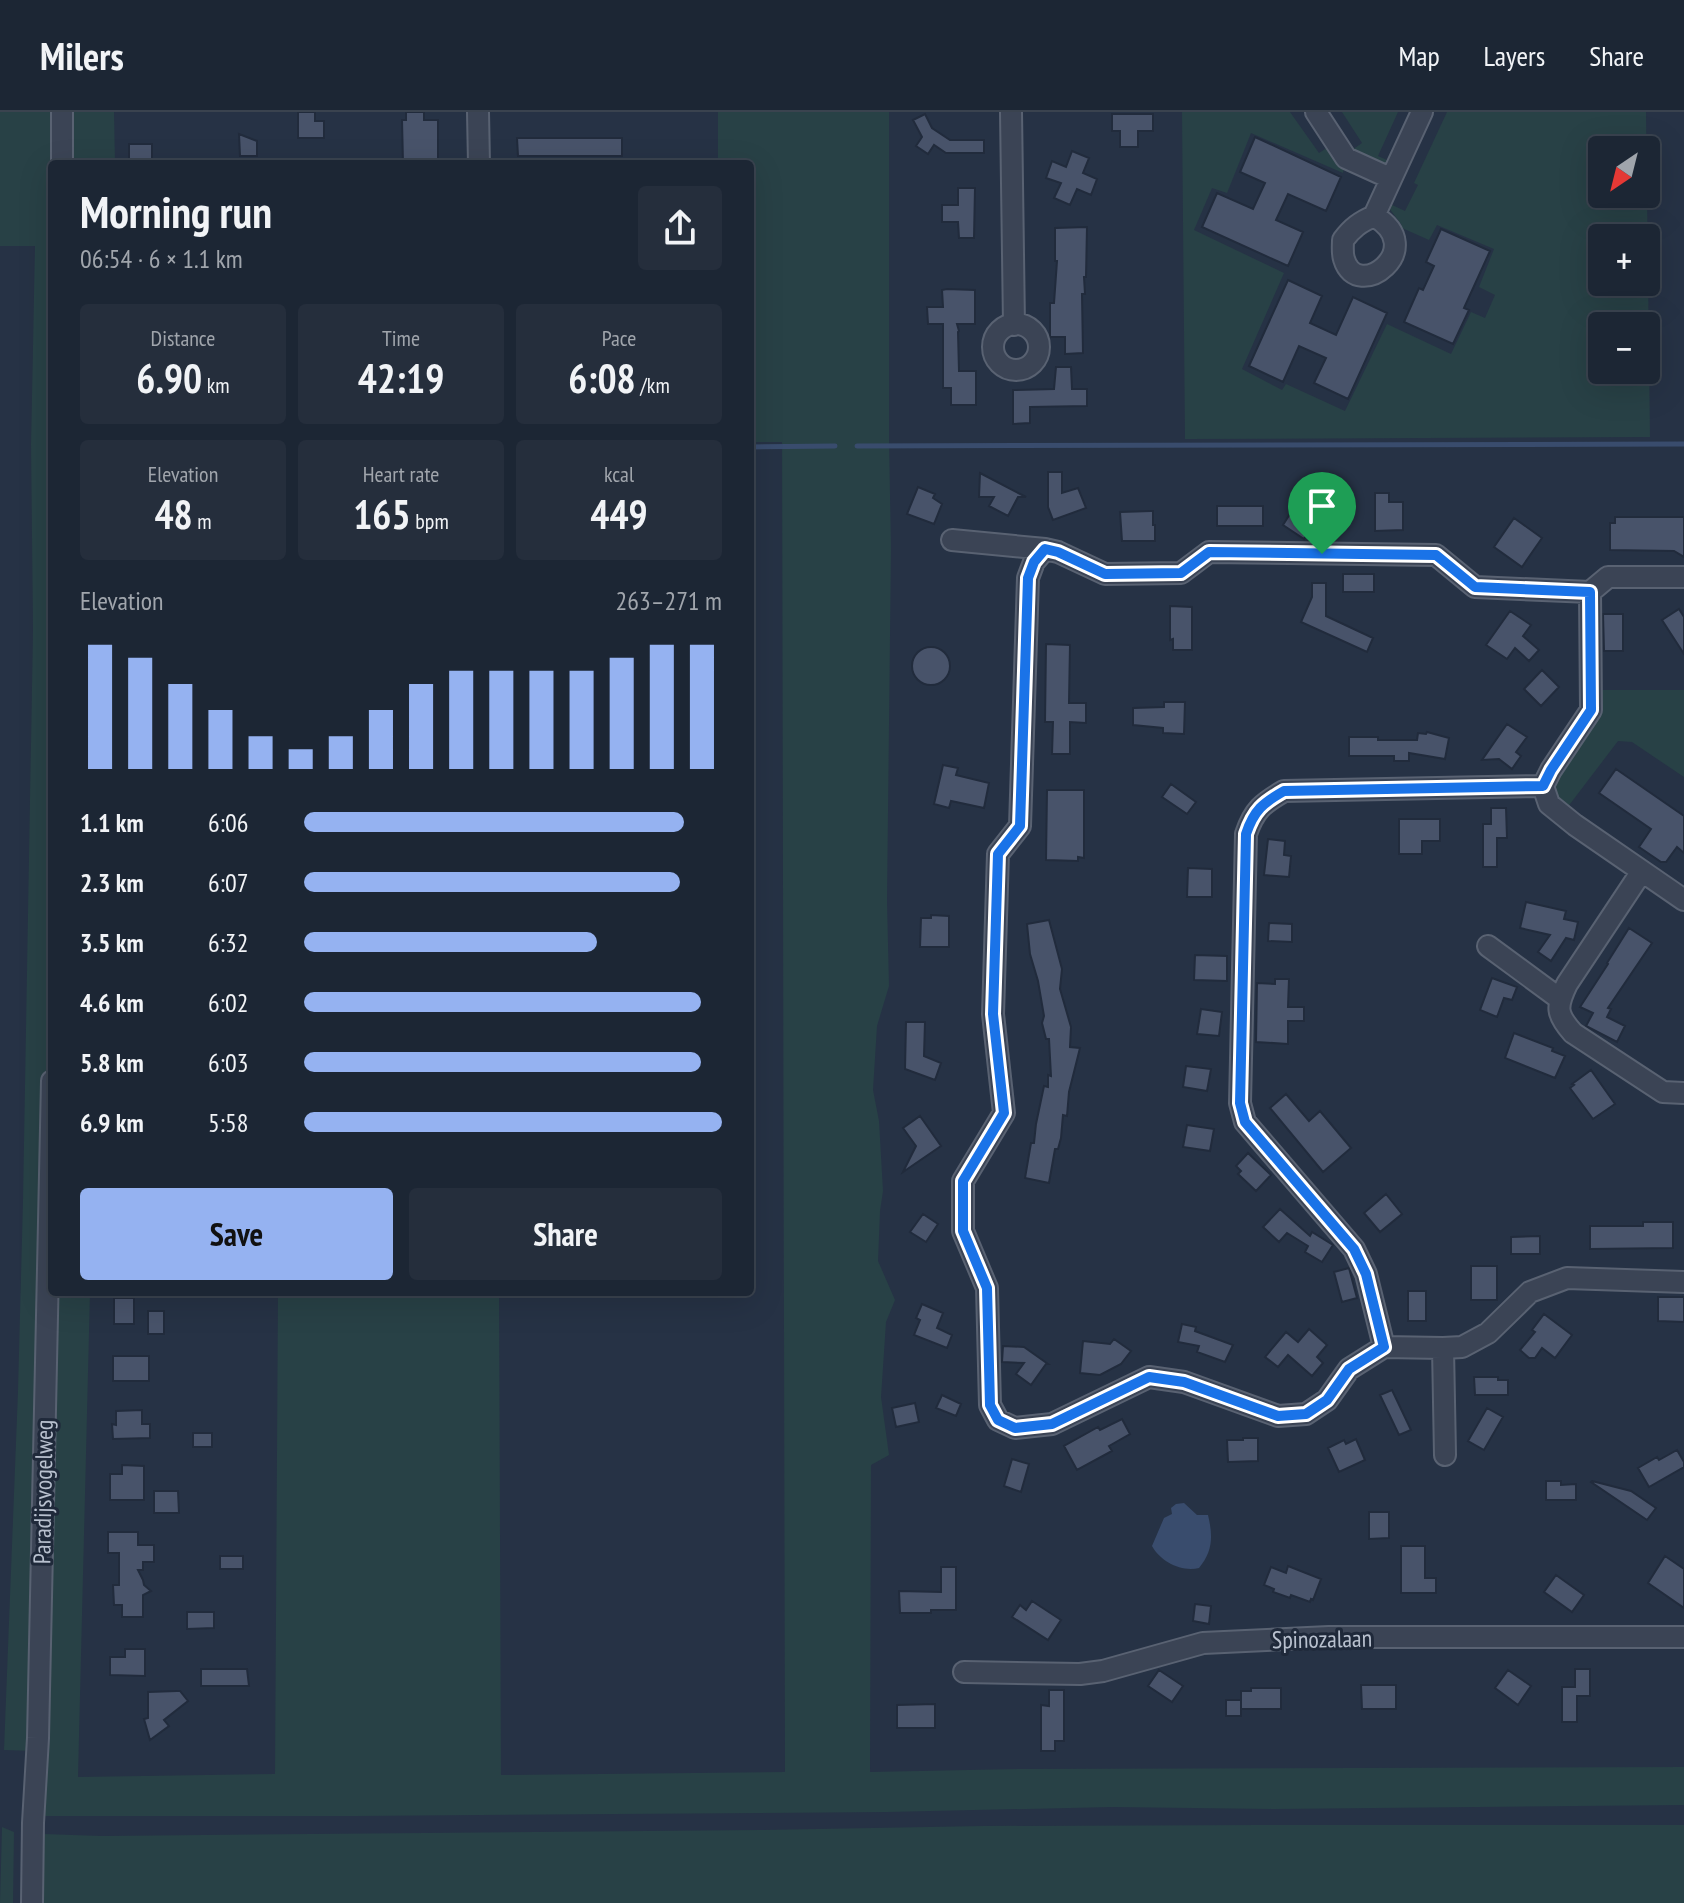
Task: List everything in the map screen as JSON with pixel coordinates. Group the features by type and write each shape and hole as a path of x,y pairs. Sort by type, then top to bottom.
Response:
{"street":[{"path":"62,112 62,160"},
{"path":"478,112 479,160"},
{"path":"1011,112 1014,325"},
{"path":"1316,112 1346,158 1390,178"},
{"path":"1374,216 1422,112"},
{"path":"952,540 1045,549 1105,574 1181,573 1209,552 1436,555 1475,587 1590,592 1608,577 1684,577"},
{"path":"1045,549 1034,562 1028,578 1020,826 998,854 993,1014 1004,1113 963,1181 963,1231 987,1288 990,1405 998,1420 1015,1428 1052,1424 1149,1377 1184,1382 1278,1416 1306,1414 1327,1400 1349,1369 1384,1347 1462,1347 1488,1333 1530,1292 1567,1278 1684,1282"},
{"path":"1590,592 1591,710 1543,786 1549,804 1684,900"},
{"path":"1384,1347 1366,1274 1354,1249 1245,1122 1240,1103 1246,834 1252,818 1266,801 1284,791 1543,786"},
{"path":"1642,871 1567,984 1558,1011 1573,1033 1663,1092 1684,1093"},
{"path":"1488,946 1560,999"},
{"name":"Paradijsvogelweg","path":"32,1903 48,1274"},
{"path":"1443,1348 1445,1455"},
{"name":"Spinozalaan","path":"964,1672 1080,1674 1103,1671 1203,1643 1329,1637 1684,1637"}],"green space":[{"path":"0,112 59,112 53,160 48,160 48,1043 34,1751 4,1750 23,1200 33,630 31,445 35,246 0,246"},
{"path":"72,112 114,112 115,160 72,160"},
{"path":"718,112 889,112 889,986 877,1026 873,1090 879,1121 883,1191 878,1261 895,1300 886,1322 881,1397 889,1455 871,1465 870,1772 1684,1767 1684,1805 43,1816 54,1296 90,1296 78,1777 275,1774 278,1296 499,1296 501,1775 785,1772 782,442 754,442 754,160 718,160"},
{"path":"1182,112 1290,112 1319,153 1330,146 1344,167 1343,173 1251,133 1227,193 1212,188 1194,230 1284,273 1242,369 1282,390 1286,384 1345,411 1387,324 1451,354 1471,312 1485,318 1495,295 1479,287 1494,249 1437,225 1429,240 1402,228 1389,208 1390,204 1405,211 1418,185 1414,183 1447,112 1646,112 1646,136 1588,136 1588,208 1647,208 1647,224 1588,224 1588,296 1648,296 1648,312 1588,312 1588,384 1649,384 1650,437 1185,439"},
{"path":"1342,112 1398,112 1378,156 1389,161 1382,165 1352,150 1362,143"},
{"path":"1598,690 1684,690 1684,777 1632,742 1618,741 1567,808 1557,799 1553,793 1554,776"},
{"path":"1259,1825 1684,1825 1684,1903 40,1903 43,1834 102,1836"},
{"path":"2,1827 14,1832 13,1903 0,1903"}],"water":[{"path":"1184,1503 1197,1515 1208,1515 1211,1543 1199,1568 1172,1564 1152,1546 1164,1518 1172,1514 1171,1508"}],"building":[{"path":"298,112 315,112 315,121 324,121 324,138 298,138"},
{"path":"406,112 424,112 424,120 438,120 438,160 403,160 402,120 406,120"},
{"path":"925,114 932,128 950,140 984,140 984,153 946,153 934,145 928,154 916,146 922,137 913,120"},
{"path":"1112,114 1153,114 1153,131 1138,131 1138,147 1120,147 1120,131 1112,131"},
{"path":"239,134 257,141 257,156 240,156"},
{"path":"1255,137 1341,177 1326,211 1288,194 1276,220 1303,232 1288,266 1202,227 1217,193 1253,209 1265,183 1240,172"},
{"path":"517,138 622,138 622,156 518,156"},
{"path":"129,144 152,144 152,160 129,160"},
{"path":"1072,151 1089,158 1083,173 1097,179 1091,195 1077,189 1070,205 1054,198 1061,183 1046,178 1052,161 1066,167"},
{"path":"958,188 975,188 974,238 959,238 958,222 942,222 942,205 958,205"},
{"path":"1087,227 1085,294 1082,294 1083,353 1065,354 1065,337 1050,337 1050,303 1054,303 1057,261 1055,228"},
{"path":"1441,229 1490,251 1464,308 1469,310 1453,344 1404,322 1419,288 1423,290 1434,266 1426,262"},
{"path":"1288,280 1322,296 1310,323 1336,335 1353,297 1387,313 1348,399 1314,383 1326,358 1299,346 1283,382 1249,366"},
{"path":"942,290 975,290 975,324 957,324 959,371 976,371 976,405 951,405 951,388 943,388 943,324 928,324 927,307 943,307"},
{"path":"1056,367 1071,367 1072,389 1087,389 1087,406 1030,407 1030,423 1013,424 1013,390 1054,389"},
{"path":"1048,472 1062,472 1062,493 1078,488 1086,508 1053,520 1048,507"},
{"path":"980,473 1026,497 1018,497 1008,516 989,506 994,497 979,497"},
{"path":"918,487 935,494 933,498 942,504 934,524 907,514"},
{"path":"1375,493 1389,493 1389,502 1403,502 1403,530 1375,531"},
{"path":"1217,506 1263,506 1263,526 1217,526"},
{"path":"1293,509 1314,523 1304,539 1283,525"},
{"path":"1153,511 1155,541 1122,541 1120,512"},
{"path":"1615,517 1684,517 1684,557 1674,551 1610,550 1610,523 1615,523"},
{"path":"1514,518 1542,538 1522,567 1494,547"},
{"path":"1343,574 1374,574 1374,592 1343,592"},
{"path":"1312,583 1326,583 1326,616 1373,638 1367,652 1301,622 1312,597"},
{"path":"1170,606 1192,607 1192,650 1173,650"},
{"path":"1679,609 1684,617 1684,654 1662,620"},
{"path":"1510,611 1531,625 1523,636 1539,650 1529,661 1515,648 1507,659 1486,645"},
{"path":"1603,614 1623,614 1623,651 1604,651"},
{"path":"1046,644 1070,645 1069,703 1086,703 1086,723 1070,722 1070,754 1052,754 1053,722 1045,722"},
{"path":"931,647 944,653 950,666 944,679 931,685 918,679 912,666 918,653"},
{"path":"1542,670 1559,687 1541,706 1524,689"},
{"path":"1164,702 1185,702 1184,734 1163,733 1163,728 1133,725 1133,708 1164,707"},
{"path":"1507,724 1527,737 1516,752 1521,756 1512,769 1499,759 1482,760"},
{"path":"1427,732 1449,738 1445,759 1409,753 1409,761 1394,761 1394,756 1349,756 1349,737 1417,740 1418,733"},
{"path":"943,765 958,768 956,775 989,783 984,808 951,801 949,808 934,804"},
{"path":"1616,769 1684,816 1684,853 1677,847 1666,862 1661,862 1639,847 1651,829 1599,793"},
{"path":"1171,784 1196,802 1187,814 1162,797"},
{"path":"1047,790 1084,790 1084,858 1078,857 1078,861 1046,860"},
{"path":"1491,808 1506,808 1507,838 1497,838 1497,867 1483,867 1483,824 1491,824"},
{"path":"1399,819 1440,819 1440,841 1422,841 1422,854 1399,854"},
{"path":"1268,839 1285,841 1284,855 1291,856 1289,877 1264,875"},
{"path":"1188,868 1212,869 1212,897 1187,897"},
{"path":"1526,902 1566,911 1564,919 1578,922 1574,940 1566,938 1551,961 1538,952 1550,935 1520,928"},
{"path":"931,915 949,916 949,947 920,947 921,918 931,918"},
{"path":"1049,920 1062,969 1060,989 1071,1027 1070,1047 1080,1048 1069,1092 1067,1116 1063,1115 1061,1138 1058,1149 1055,1149 1049,1183 1025,1178 1044,1086 1048,1087 1048,1075 1051,1076 1049,1039 1046,1039 1042,1023 1044,1016 1030,954 1027,924"},
{"path":"1269,923 1292,924 1292,942 1268,941"},
{"path":"1629,928 1652,943 1608,1008 1611,1009 1607,1017 1625,1026 1617,1042 1586,1026 1593,1013 1580,1007"},
{"path":"1195,955 1227,956 1227,981 1194,980"},
{"path":"1492,978 1517,987 1512,1000 1504,998 1497,1017 1480,1010"},
{"path":"1275,979 1289,979 1288,1007 1304,1007 1304,1021 1288,1021 1288,1044 1256,1042 1257,983 1275,984"},
{"path":"1201,1009 1222,1012 1219,1036 1197,1034"},
{"path":"906,1022 925,1022 924,1056 941,1063 935,1080 905,1069"},
{"path":"1514,1033 1565,1056 1555,1078 1505,1058"},
{"path":"1186,1066 1211,1069 1207,1091 1183,1087"},
{"path":"1591,1070 1615,1104 1593,1119 1570,1088"},
{"path":"1286,1094 1309,1121 1320,1111 1351,1148 1323,1172 1270,1108"},
{"path":"920,1116 941,1146 903,1172 916,1146 903,1128"},
{"path":"1187,1125 1214,1129 1210,1151 1183,1147"},
{"path":"1248,1153 1271,1175 1256,1191 1238,1174 1241,1171 1236,1166"},
{"path":"1386,1194 1402,1214 1380,1232 1364,1213"},
{"path":"1280,1209 1310,1236 1312,1232 1333,1245 1322,1262 1305,1252 1308,1246 1287,1233 1279,1242 1263,1227"},
{"path":"923,1214 938,1224 926,1242 910,1232"},
{"path":"1643,1222 1673,1222 1673,1248 1590,1249 1590,1226 1643,1226"},
{"path":"1540,1236 1540,1254 1511,1254 1511,1237"},
{"path":"1471,1266 1497,1266 1497,1300 1471,1300"},
{"path":"1349,1268 1357,1298 1342,1302 1334,1272"},
{"path":"1408,1291 1426,1291 1426,1321 1408,1321"},
{"path":"1658,1297 1684,1297 1684,1322 1658,1321"},
{"path":"114,1298 134,1298 134,1324 114,1324"},
{"path":"922,1304 943,1313 937,1328 952,1335 947,1348 914,1335"},
{"path":"148,1311 164,1311 164,1334 148,1334"},
{"path":"1544,1314 1572,1335 1555,1358 1542,1348 1535,1358 1529,1358 1520,1350 1535,1332 1532,1330"},
{"path":"1182,1324 1196,1327 1195,1331 1233,1345 1225,1362 1197,1352 1199,1346 1178,1342"},
{"path":"1309,1329 1327,1345 1317,1357 1323,1363 1312,1376 1288,1355 1278,1367 1265,1357 1286,1332 1298,1342"},
{"path":"1114,1339 1131,1351 1121,1364 1100,1375 1080,1373 1083,1341 1110,1344"},
{"path":"1003,1346 1024,1347 1048,1364 1031,1385 1016,1374 1024,1363 1002,1362"},
{"path":"113,1356 149,1356 149,1381 113,1381"},
{"path":"1474,1377 1508,1380 1508,1395 1475,1395"},
{"path":"1392,1390 1411,1430 1399,1435 1380,1395"},
{"path":"942,1395 961,1404 956,1416 936,1408"},
{"path":"915,1403 919,1422 896,1427 892,1408"},
{"path":"1487,1408 1503,1417 1484,1450 1468,1441"},
{"path":"142,1410 142,1424 150,1424 150,1438 113,1439 112,1424 116,1425 116,1411"},
{"path":"1122,1419 1130,1434 1109,1446 1112,1451 1077,1470 1064,1446 1098,1427 1100,1430"},
{"path":"193,1433 212,1433 212,1447 193,1447"},
{"path":"1258,1438 1258,1461 1228,1462 1227,1440"},
{"path":"1356,1439 1365,1460 1339,1472 1328,1448 1344,1440 1346,1444"},
{"path":"1677,1450 1684,1467 1649,1487 1638,1468"},
{"path":"1012,1459 1029,1464 1021,1492 1004,1486"},
{"path":"122,1465 144,1466 144,1500 110,1500 110,1474 122,1474"},
{"path":"1546,1481 1561,1481 1561,1485 1576,1484 1576,1500 1546,1500"},
{"path":"1592,1481 1631,1491 1656,1508 1647,1520"},
{"path":"154,1491 178,1491 179,1513 154,1513"},
{"path":"1369,1512 1389,1512 1389,1538 1369,1539"},
{"path":"108,1532 138,1532 138,1545 154,1545 154,1562 143,1562 143,1570 138,1570 144,1585 151,1591 143,1595 143,1617 122,1617 122,1605 114,1605 113,1585 119,1585 119,1553 108,1553"},
{"path":"1401,1546 1425,1546 1425,1578 1436,1578 1436,1593 1401,1593"},
{"path":"220,1556 243,1556 243,1569 220,1569"},
{"path":"1665,1556 1684,1569 1684,1608 1648,1583"},
{"path":"1288,1566 1321,1579 1313,1600 1310,1602 1291,1595 1290,1598 1264,1585 1271,1567 1286,1573"},
{"path":"941,1567 956,1567 956,1610 900,1613 899,1591 941,1592"},
{"path":"1556,1575 1584,1595 1572,1612 1544,1592"},
{"path":"1032,1601 1061,1620 1048,1640 1012,1617 1020,1605 1026,1610"},
{"path":"1195,1604 1211,1606 1209,1624 1193,1621"},
{"path":"187,1612 214,1612 214,1628 187,1629"},
{"path":"125,1649 145,1649 145,1676 110,1675 110,1657 125,1657"},
{"path":"201,1669 247,1669 249,1686 201,1686"},
{"path":"1575,1669 1590,1669 1590,1696 1577,1696 1577,1722 1562,1722 1562,1687 1575,1687"},
{"path":"1159,1670 1183,1686 1172,1702 1148,1686"},
{"path":"1508,1670 1531,1686 1518,1705 1495,1688"},
{"path":"1361,1685 1396,1685 1396,1709 1362,1709"},
{"path":"1251,1688 1281,1688 1281,1709 1241,1709 1241,1691 1251,1691"},
{"path":"1049,1690 1064,1690 1064,1741 1055,1741 1055,1751 1041,1751 1041,1705 1049,1706"},
{"path":"180,1691 188,1701 164,1720 169,1726 150,1740 144,1719 148,1718 148,1692"},
{"path":"1226,1700 1241,1700 1241,1716 1226,1716"},
{"path":"935,1704 935,1728 897,1728 897,1705"}],"waterway":[{"path":"857,446 1684,444"},
{"path":"754,447 835,446"}],"route":[{"path":"1045,549 1105,574 1181,573 1209,552 1322,554 1436,555 1475,587 1590,592 1591,710 1543,786 1284,791 1266,801 1252,818 1246,834 1240,1103 1245,1122 1354,1249 1366,1274 1384,1347 1349,1369 1327,1400 1306,1414 1278,1416 1184,1382 1149,1377 1052,1424 1015,1428 998,1420 990,1405 987,1288 963,1231 963,1181 1004,1113 993,1014 998,854 1020,826 1028,578 1034,562 1045,549"}]}
